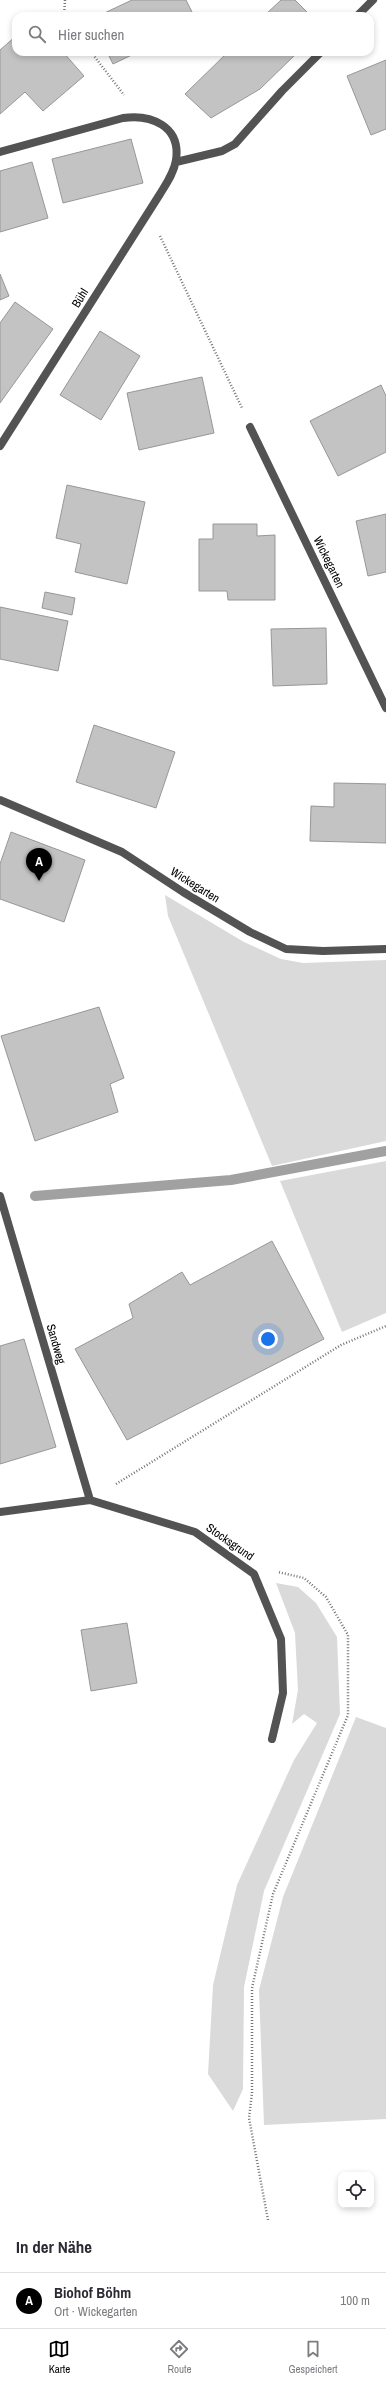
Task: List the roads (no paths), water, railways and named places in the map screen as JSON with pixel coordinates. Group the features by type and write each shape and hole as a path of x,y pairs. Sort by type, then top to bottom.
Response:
{"street":[{"path":"361,12 373,0"},
{"path":"176,162 222,151 235,144 282,91 317,56"},
{"name":"Bühl","path":"0,152 123,118 140,116 158,122 170,133 175,146 176,162 170,178 149,212 0,446"},
{"name":"Wickegarten","path":"250,427 386,708"},
{"name":"Wickegarten","path":"0,800 122,852 182,892 250,932 286,949 323,951 386,949"},
{"name":"Sandweg","path":"0,1196 90,1500"},
{"name":"Stocksgrund","path":"0,1512 90,1500 195,1532 254,1574 281,1639 283,1692 272,1739"}],"waterway":[{"path":"35,1196 231,1180 386,1151"}],"place":[{"name":"Biohof Böhm","path":"39,881"}]}
